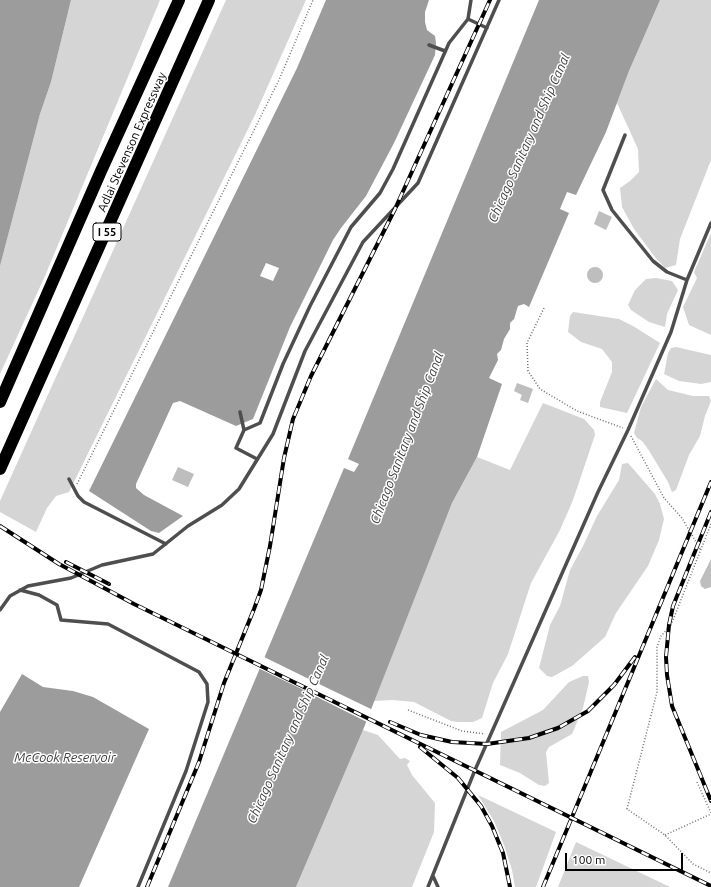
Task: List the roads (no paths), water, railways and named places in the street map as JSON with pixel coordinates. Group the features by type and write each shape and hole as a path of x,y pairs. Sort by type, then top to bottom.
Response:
{"highway":[{"path":"162,37 176,0"},
{"name":"Adlai Stevenson Expressway","path":"0,402 179,0"},
{"name":"Adlai Stevenson Expressway","path":"2,466 209,0"}],"lane":[{"path":"244,430 260,423 283,364 310,306 351,228 380,193 393,169 449,43 468,19 470,0"},
{"path":"0,610 10,596 28,586 71,578 102,565 153,554 188,526 222,505 239,489 273,434 305,352 363,242 418,183 499,0"},
{"path":"468,19 487,28"},
{"path":"429,46 445,52"},
{"path":"625,135 603,190 612,210 652,261 667,272 687,280"},
{"path":"428,887 472,776 594,499 628,430 671,332 687,280 711,223"},
{"path":"240,412 244,430 236,448 257,459"},
{"path":"69,479 84,502 166,544"},
{"path":"20,590 39,595 57,605 61,620 108,624 199,672 207,684 208,702 186,771 138,887"},
{"path":"433,876 438,887"}],"water":[{"path":"0,0 71,0 51,82 40,114 0,266"},
{"path":"326,0 429,0 425,12 425,22 427,30 435,36 435,55 394,143 366,196 333,240 290,327 253,419 236,426 180,401 173,403 136,484 136,488 144,495 183,516 159,533 151,531 89,491 297,68","holes":["266,263 279,268 273,281 260,276"]},
{"name":"Chicago Sanitary and Ship Canal","path":"539,0 660,0 629,71 606,132 576,195 567,192 560,209 569,213 529,307 524,304 518,306 514,319 510,323 510,329 504,339 501,350 497,354 498,360 489,378 502,384 477,457 452,503 363,730 296,887 168,887 344,468 354,472 359,464 348,459","holes":["314,678 319,681 319,685 310,697 306,695 305,690 310,681"]},
{"name":"McCook Reservoir","path":"22,674 43,687 73,691 93,697 149,729 79,887 0,887 0,712"}],"railway":[{"path":"147,887 199,762 224,683 261,590 270,546 284,458 293,419 311,376 395,209 490,0"},
{"path":"543,887 711,482"},
{"path":"711,512 673,606 669,625 666,657 672,706 711,801"},
{"path":"0,526 59,564 134,604 711,886"},
{"path":"66,562 109,584"},
{"path":"390,722 421,735 452,742 487,744 529,738 558,728 588,711 614,685 635,657"},
{"path":"420,747 458,778 481,806 492,826 503,853 510,887"}]}
